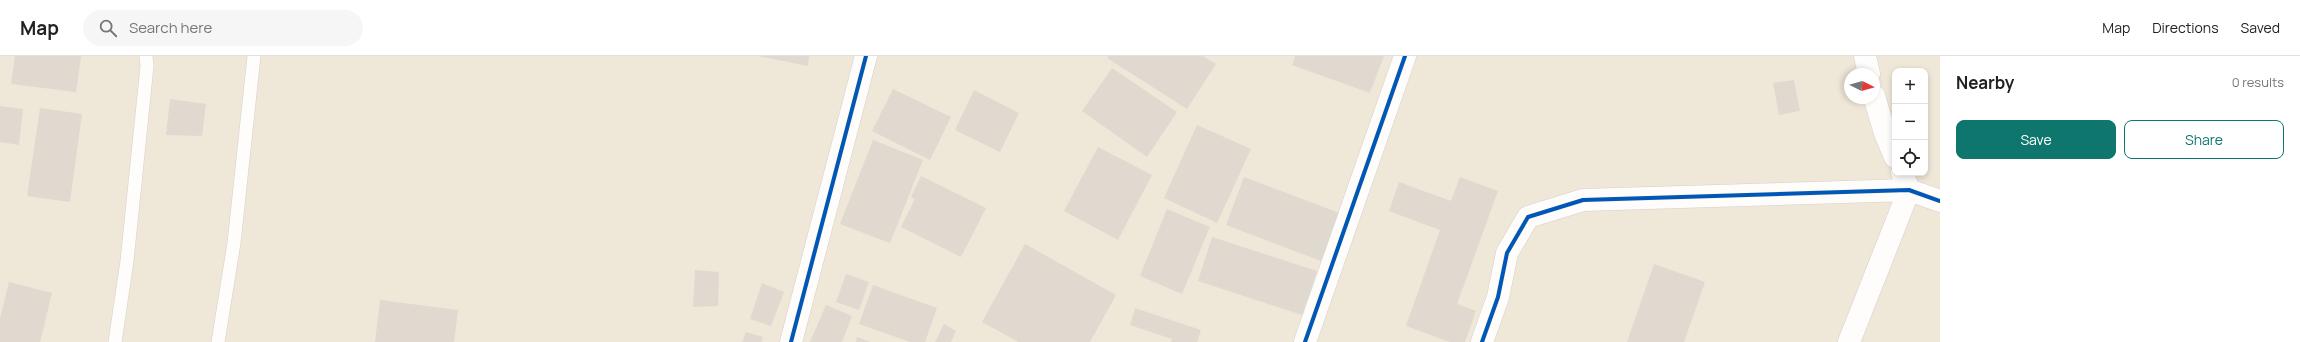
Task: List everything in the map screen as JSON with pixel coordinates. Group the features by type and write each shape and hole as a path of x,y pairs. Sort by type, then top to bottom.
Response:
{"street":[{"path":"791,342 866,56"},
{"path":"1305,342 1405,56"},
{"path":"1865,56 1868,68"},
{"path":"1876,104 1885,133 1892,150"},
{"path":"1849,342 1905,182"},
{"path":"1482,342 1498,297 1507,253 1528,217 1583,200 1905,182 1940,201"}],"lane":[{"path":"115,342 127,253 147,66 146,56"},
{"path":"218,342 234,243 254,56"}],"shaded area":[{"path":"0,56 1940,56 1940,342 0,342"}],"building":[{"path":"15,56 81,56 76,92 11,84"},
{"path":"758,56 809,56 808,66"},
{"path":"1109,56 1203,56 1216,64 1187,109 1107,58"},
{"path":"1295,56 1384,56 1370,93 1292,65"},
{"path":"1112,68 1177,112 1147,157 1082,111"},
{"path":"1794,80 1800,111 1779,115 1773,83"},
{"path":"893,89 951,117 930,160 872,131"},
{"path":"974,90 1019,113 1000,152 955,130"},
{"path":"170,99 206,104 202,136 166,135"},
{"path":"0,106 23,109 19,145 0,142"},
{"path":"40,108 82,114 70,202 27,196"},
{"path":"1197,125 1251,149 1217,223 1164,198"},
{"path":"873,140 923,160 890,243 840,224"},
{"path":"1098,147 1152,175 1118,240 1064,211"},
{"path":"921,176 986,208 961,257 901,227 915,199 911,197"},
{"path":"1244,177 1339,213 1321,261 1226,225"},
{"path":"1460,177 1498,191 1457,304 1476,311 1465,342 1450,342 1406,326 1440,230 1389,211 1399,182 1451,201"},
{"path":"1167,209 1210,227 1182,294 1140,276"},
{"path":"1212,237 1317,271 1302,315 1198,281"},
{"path":"1025,244 1116,295 1090,342 1019,342 982,322"},
{"path":"1654,264 1705,282 1684,342 1627,342"},
{"path":"695,270 719,272 718,306 693,307"},
{"path":"846,274 869,282 859,310 836,302"},
{"path":"9,282 52,293 40,342 0,342 0,318"},
{"path":"762,283 784,292 771,326 750,319"},
{"path":"873,285 937,308 925,342 910,342 859,324"},
{"path":"380,300 458,310 454,342 375,342"},
{"path":"826,305 852,316 842,342 810,342"},
{"path":"1135,308 1201,330 1197,342 1171,342 1172,339 1130,325"},
{"path":"944,324 956,331 951,342 935,342"},
{"path":"746,332 763,337 762,342 742,342"},
{"path":"857,337 871,342 856,342"}],"cycle path":[{"path":"791,342 866,56"},
{"path":"1305,342 1405,56"},
{"path":"1482,342 1498,297 1507,253 1528,217 1583,200 1909,190 1940,201"}]}
